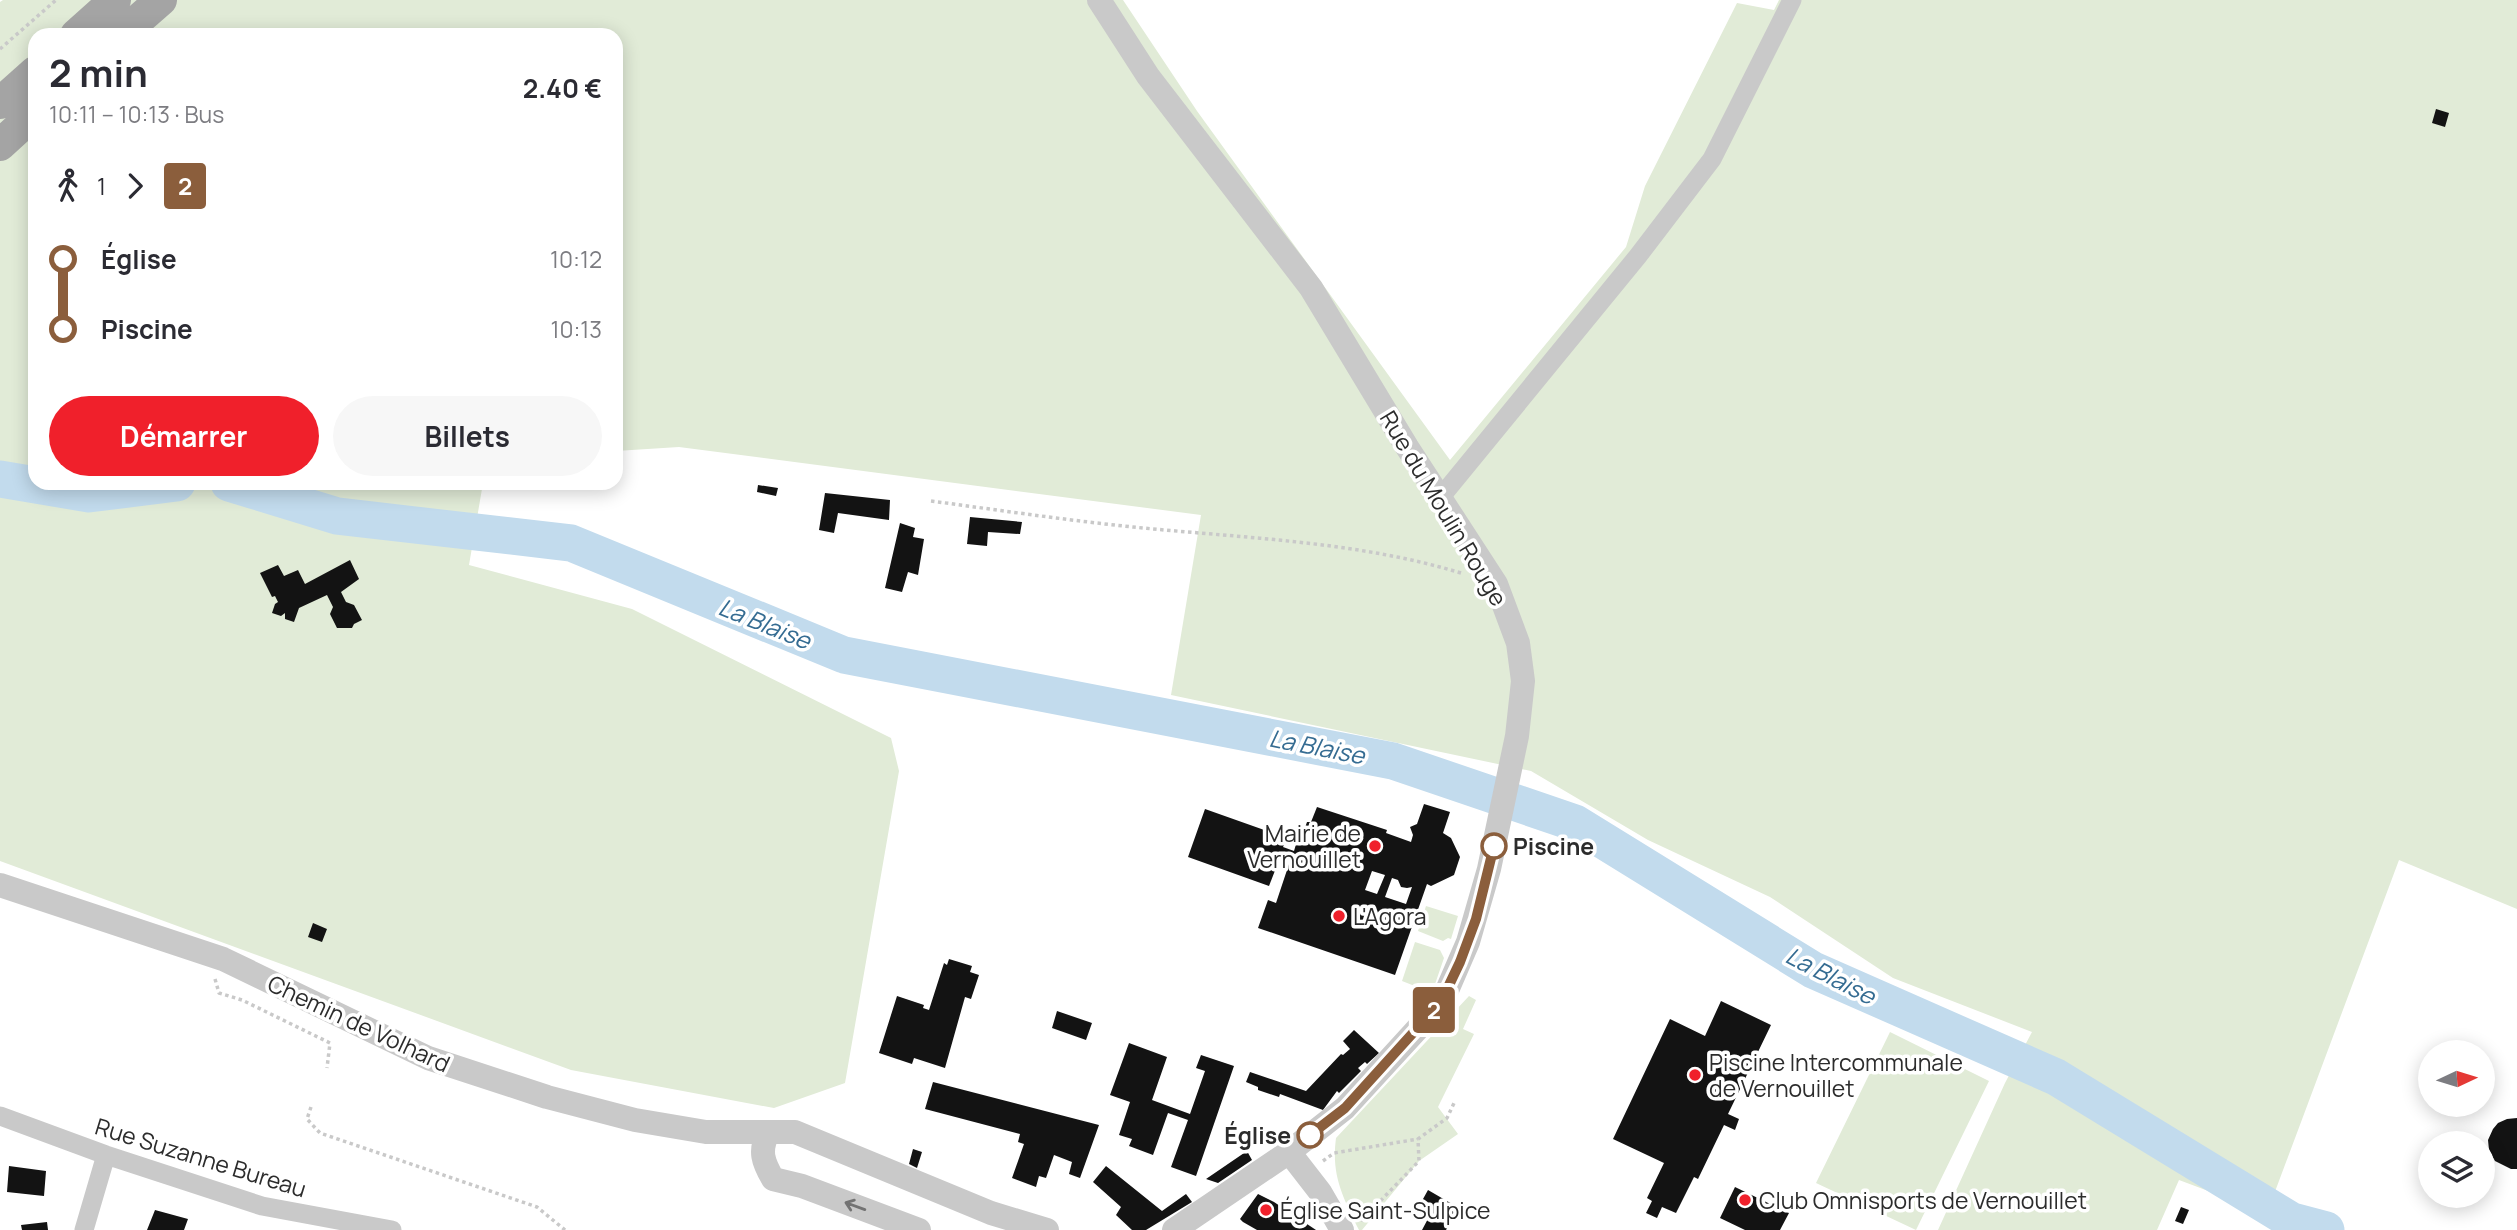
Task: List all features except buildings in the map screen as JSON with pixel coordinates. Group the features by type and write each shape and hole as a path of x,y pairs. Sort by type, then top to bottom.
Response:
{"main road":[{"path":"84,28 115,0"},
{"path":"129,28 160,0"},
{"path":"0,103 28,78"},
{"path":"0,145 28,119"}],"street":[{"name":"Rue du Moulin Rouge","path":"1099,0 1147,76 1311,288 1406,447 1496,584 1518,643 1523,681 1517,736 1476,919 1460,962 1441,1002 1345,1108 1289,1152"},
{"path":"1440,498 1638,256 1712,159 1792,0"},
{"name":"Chemin de Volhard","path":"0,885 223,959 428,1058 547,1097 647,1122 706,1132 795,1132 991,1213 1047,1230"},
{"name":"Rue Suzanne Bureau","path":"0,1116 106,1155 262,1206 392,1230"},
{"path":"768,1133 762,1146 763,1162 773,1179 802,1186 919,1230"},
{"path":"1174,1230 1289,1152 1320,1192 1342,1230"},
{"path":"84,1230 106,1155"}],"path":[{"path":"0,49 55,0"},
{"path":"931,501 1131,527 1267,539 1368,553 1435,565 1496,584"},
{"path":"223,959 214,979 219,993 242,1000 330,1043 327,1068"},
{"path":"1305,1174 1334,1153 1418,1139 1447,1118 1455,1101"},
{"path":"310,1107 306,1119 320,1133 537,1207 565,1230"},
{"path":"1352,1230 1419,1160 1418,1139"}],"green space":[{"path":"1123,0 1197,111 1450,460 1626,247 1645,186 1737,3 1774,10 1779,0 2517,0 2517,909 2399,860 2267,1213 2179,1180 2157,1230 1938,1230 2005,1083 2032,1032 1893,978 1770,897 1648,840 1531,771 1171,695 1201,515 679,447 623,451 623,28 28,28 28,490 482,490 469,565 632,609 891,738 899,771 845,1083 774,1108 571,1070 0,861 0,2"},
{"path":"1426,906 1458,916 1451,939 1443,941 1418,931"},
{"path":"1415,942 1440,950 1444,958 1434,987 1425,990 1402,981"},
{"path":"1469,996 1476,1000 1463,1029 1474,1034 1438,1107 1458,1134 1419,1161 1362,1230 1359,1230 1343,1196 1337,1175 1336,1138"},
{"path":"1890,1032 1989,1081 1916,1230 1816,1183"}],"waterway":[{"name":"La Blaise","path":"0,479 28,484"},
{"name":"La Blaise","path":"65,490 89,494 121,490"},
{"name":"La Blaise","path":"252,490 337,516 571,543 844,655 1393,761 1575,823 1813,970 2056,1077 2292,1221 2326,1230"}],"bus line":[{"name":"2","path":"1310,1135 1345,1108 1441,1002 1476,919 1494,846"}],"place":[{"name":"Mairie de Vernouillet","path":"1375,846"},
{"name":"Piscine","path":"1494,846"},
{"name":"L'Agora","path":"1339,916"},
{"name":"Piscine Intercommunale de Vernouillet","path":"1695,1075"},
{"name":"Église","path":"1310,1135"},
{"name":"Club Omnisports de Vernouillet","path":"1745,1200"},
{"name":"Église Saint-Sulpice","path":"1266,1210"}]}
